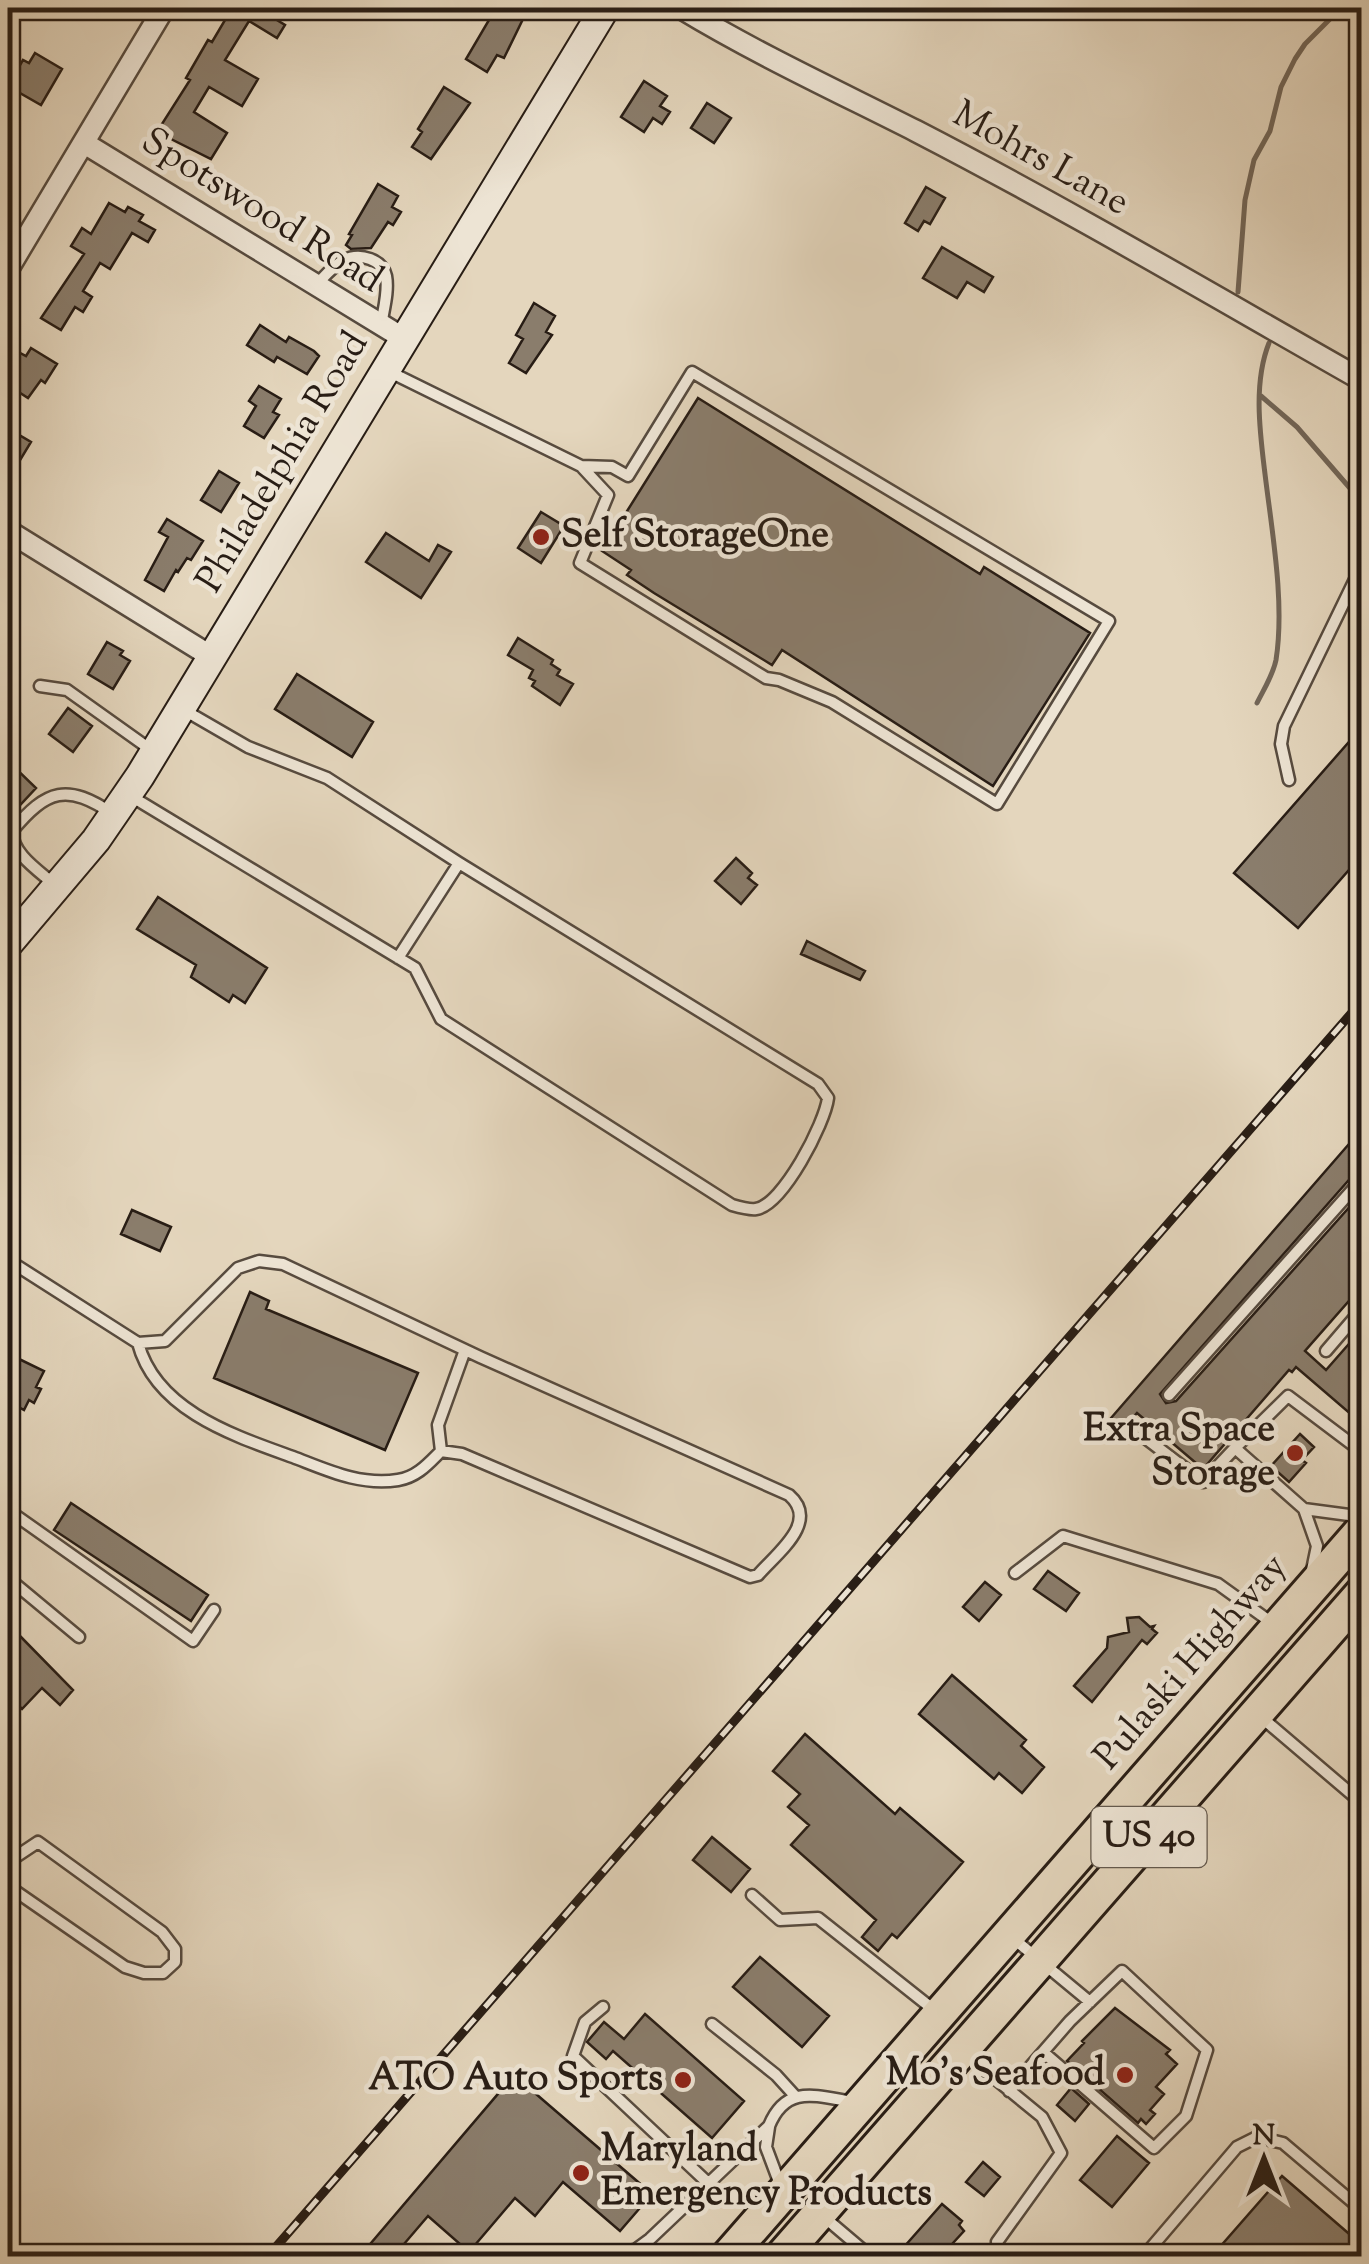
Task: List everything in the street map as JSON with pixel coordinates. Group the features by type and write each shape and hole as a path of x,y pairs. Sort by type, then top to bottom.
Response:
{"highway":[{"name":"Pulaski Highway","path":"728,2256 1362,1530"},
{"name":"US 40","path":"782,2256 1362,1593"}],"main road":[{"name":"Philadelphia Road","path":"8,944 121,804 155,752 384,370 392,333 605,8"}],"street":[{"path":"8,269 164,8"},
{"name":"Mohrs Lane","path":"680,8 782,66 1027,192 1362,380"},
{"name":"Spotswood Road","path":"84,143 392,333"},
{"path":"8,532 212,657"}],"lane":[{"path":"314,286 346,258 372,260 386,274 392,333"},
{"path":"384,370 581,466 608,496 580,563 766,678 832,702 996,804 1109,621 692,372 628,476 612,467 581,466"},
{"path":"1288,780 1281,744 1284,726 1362,564"},
{"path":"40,686 67,690 155,752"},
{"path":"57,887 19,853 12,842 12,830 30,809 48,797 62,794 121,804 414,968 441,1019 732,1205 755,1210 775,1200 826,1117 828,1098 818,1084 458,864 327,778 248,747 182,708"},
{"path":"398,958 458,864"},
{"path":"1169,1394 1362,1179"},
{"path":"8,1260 138,1343 165,1341 238,1268 259,1261 283,1264 789,1495 800,1504 802,1514 799,1528 758,1575 750,1577 462,1454 441,1451"},
{"path":"1326,1351 1362,1309"},
{"path":"138,1343 142,1360 164,1388 205,1422 354,1480 398,1480 421,1472 441,1451"},
{"path":"441,1451 438,1425 465,1350"},
{"path":"1144,1437 1203,1482 1288,1396 1354,1445 1362,1435"},
{"path":"1235,1448 1304,1509 1317,1546 1308,1591"},
{"path":"1304,1509 1348,1515 1362,1511"},
{"path":"8,1510 193,1641 214,1610"},
{"path":"1015,1573 1063,1536 1218,1584 1277,1626"},
{"path":"8,1578 79,1638"},
{"path":"1257,1713 1362,1803"},
{"path":"8,1862 38,1842 162,1932 175,1949 175,1962 162,1973 126,1967 8,1886"},
{"path":"752,1895 780,1920 818,1918 939,2014"},
{"path":"1009,1934 1090,2002"},
{"path":"1009,2091 1043,2052 1090,2002 1122,1971 1207,2050 1186,2116 1154,2148 1043,2052"},
{"path":"603,2007 585,2022 573,2056 708,2184"},
{"path":"712,2024 796,2096"},
{"path":"961,2051 1042,2117 1061,2152 998,2242"},
{"path":"784,2193 766,2147 775,2112 796,2096 862,2103"},
{"path":"594,2256 635,2250 769,2126"},
{"path":"1144,2256 1237,2146 1257,2137 1284,2143 1362,2210"},
{"path":"820,2213 870,2256"}],"building":[{"path":"228,8 257,8 285,25 277,38 249,21 225,60 258,79 242,106 209,87 194,112 227,133 211,159 169,138 171,134 160,127 190,80 186,78 208,40 212,42 231,10"},
{"path":"496,8 504,8 523,19 504,58 497,55 487,72 466,59"},
{"path":"35,53 62,69 41,105 13,89 19,79 14,76 23,60 29,63"},
{"path":"644,81 667,96 660,106 670,112 662,124 653,118 644,132 621,117"},
{"path":"444,87 470,103 431,159 412,147 422,132 418,129"},
{"path":"707,103 731,118 714,143 691,128"},
{"path":"378,184 398,196 392,207 401,212 393,225 388,222 371,248 351,249 346,245 352,235 349,234"},
{"path":"926,187 945,198 930,224 924,221 918,231 905,223"},
{"path":"109,203 125,212 128,207 143,215 139,221 155,230 148,242 132,233 110,269 100,263 83,291 92,297 83,312 75,307 61,330 41,318 84,254 71,246 82,228 91,234"},
{"path":"942,247 993,277 984,292 967,282 957,298 923,278"},
{"path":"534,303 555,316 546,332 552,335 526,373 509,363 523,339 516,335"},
{"path":"260,325 319,356 307,374 277,357 274,362 247,345"},
{"path":"31,348 57,364 45,383 41,380 28,398 8,385 8,359 14,364 20,353 26,356"},
{"path":"259,386 281,399 273,412 279,415 264,438 244,426 256,406 249,401"},
{"path":"698,398 980,574 984,567 1090,633 993,786 782,650 772,665 627,575 631,570 602,551"},
{"path":"8,434 31,442 8,480"},
{"path":"219,471 239,483 221,512 201,500"},
{"name":"Self StorageOne","path":"541,512 564,526 541,563 518,548"},
{"path":"167,519 203,541 191,560 187,558 176,570 164,591 145,580 168,537 159,532"},
{"path":"386,533 429,561 438,545 451,552 421,598 366,562"},
{"path":"518,638 553,660 551,664 560,670 557,675 573,684 560,705 532,686 535,681 529,678 533,670 508,655"},
{"path":"107,642 123,651 120,655 130,661 113,689 88,674"},
{"path":"297,674 373,722 352,757 275,709"},
{"path":"68,708 92,726 73,752 49,734"},
{"path":"1362,727 1362,855 1298,928 1234,873"},
{"path":"8,761 36,788 8,818"},
{"path":"736,858 752,873 748,878 757,885 741,904 715,881"},
{"path":"158,897 267,968 245,1003 233,995 229,1002 191,977 196,965 137,929"},
{"path":"807,941 865,971 860,980 801,954"},
{"path":"1362,1129 1362,1170 1355,1173 1160,1394 1166,1403 1176,1401 1362,1193 1362,1286 1305,1351 1326,1370 1362,1329 1362,1405 1353,1416 1296,1367 1292,1372 1289,1370 1203,1469 1137,1413 1110,1443 1098,1433"},
{"path":"132,1210 171,1227 160,1251 121,1234"},
{"path":"250,1292 269,1301 266,1309 418,1373 385,1450 214,1378"},
{"path":"19,1359 44,1371 34,1403 29,1400 24,1410 8,1401 8,1381"},
{"name":"Extra Space Storage","path":"1300,1434 1314,1447 1289,1482 1271,1466"},
{"path":"71,1503 208,1595 191,1621 54,1530"},
{"path":"1048,1571 1079,1593 1066,1611 1034,1589"},
{"path":"985,1582 1001,1595 979,1621 963,1607"},
{"path":"1139,1617 1154,1626 1152,1629 1157,1633 1147,1644 1142,1640 1092,1702 1074,1686 1107,1648 1108,1637 1129,1632 1127,1618"},
{"path":"20,1636 73,1690 60,1705 42,1688 22,1709 8,1695 8,1649"},
{"path":"952,1675 1026,1740 1021,1746 1044,1767 1022,1793 999,1773 994,1779 919,1714"},
{"path":"805,1734 895,1814 900,1808 963,1862 897,1938 892,1934 878,1951 862,1937 876,1920 791,1845 809,1825 788,1807 800,1794 773,1771"},
{"path":"712,1837 750,1869 731,1892 693,1860"},
{"path":"760,1957 829,2016 802,2047 733,1987"},
{"name":"Mo's Seafood","path":"1115,2008 1170,2050 1166,2054 1177,2064 1156,2087 1164,2094 1150,2110 1155,2114 1146,2124 1141,2119 1138,2123 1067,2061"},
{"name":"ATO Auto Sports","path":"645,2014 744,2101 712,2138 613,2051 606,2059 587,2042 604,2022 624,2039"},
{"path":"514,2075 652,2194 620,2231 563,2182 535,2216 515,2198 469,2252 428,2216 404,2244 418,2256 360,2256"},
{"path":"1071,2088 1089,2104 1075,2121 1057,2105"},
{"path":"1117,2136 1149,2163 1112,2207 1080,2180"},
{"path":"983,2162 1000,2177 984,2196 966,2182"},
{"path":"1282,2176 1362,2245 1353,2256 1212,2256"},
{"path":"942,2204 962,2221 959,2225 964,2231 941,2256 896,2256"}],"waterway":[{"path":"1238,292 1245,200 1254,160 1270,131 1281,87 1295,59 1341,8"},
{"path":"1257,703 1275,666 1279,615 1259,408 1261,375 1269,343"},
{"path":"1261,396 1297,427 1355,494"}],"railway":[{"path":"268,2256 1362,1001"}],"place":[{"name":"Self StorageOne","path":"541,537"},
{"name":"Extra Space Storage","path":"1295,1453"},
{"name":"Mo's Seafood","path":"1125,2075"},
{"name":"ATO Auto Sports","path":"683,2080"},
{"name":"Maryland Emergency Products","path":"581,2173"}]}
